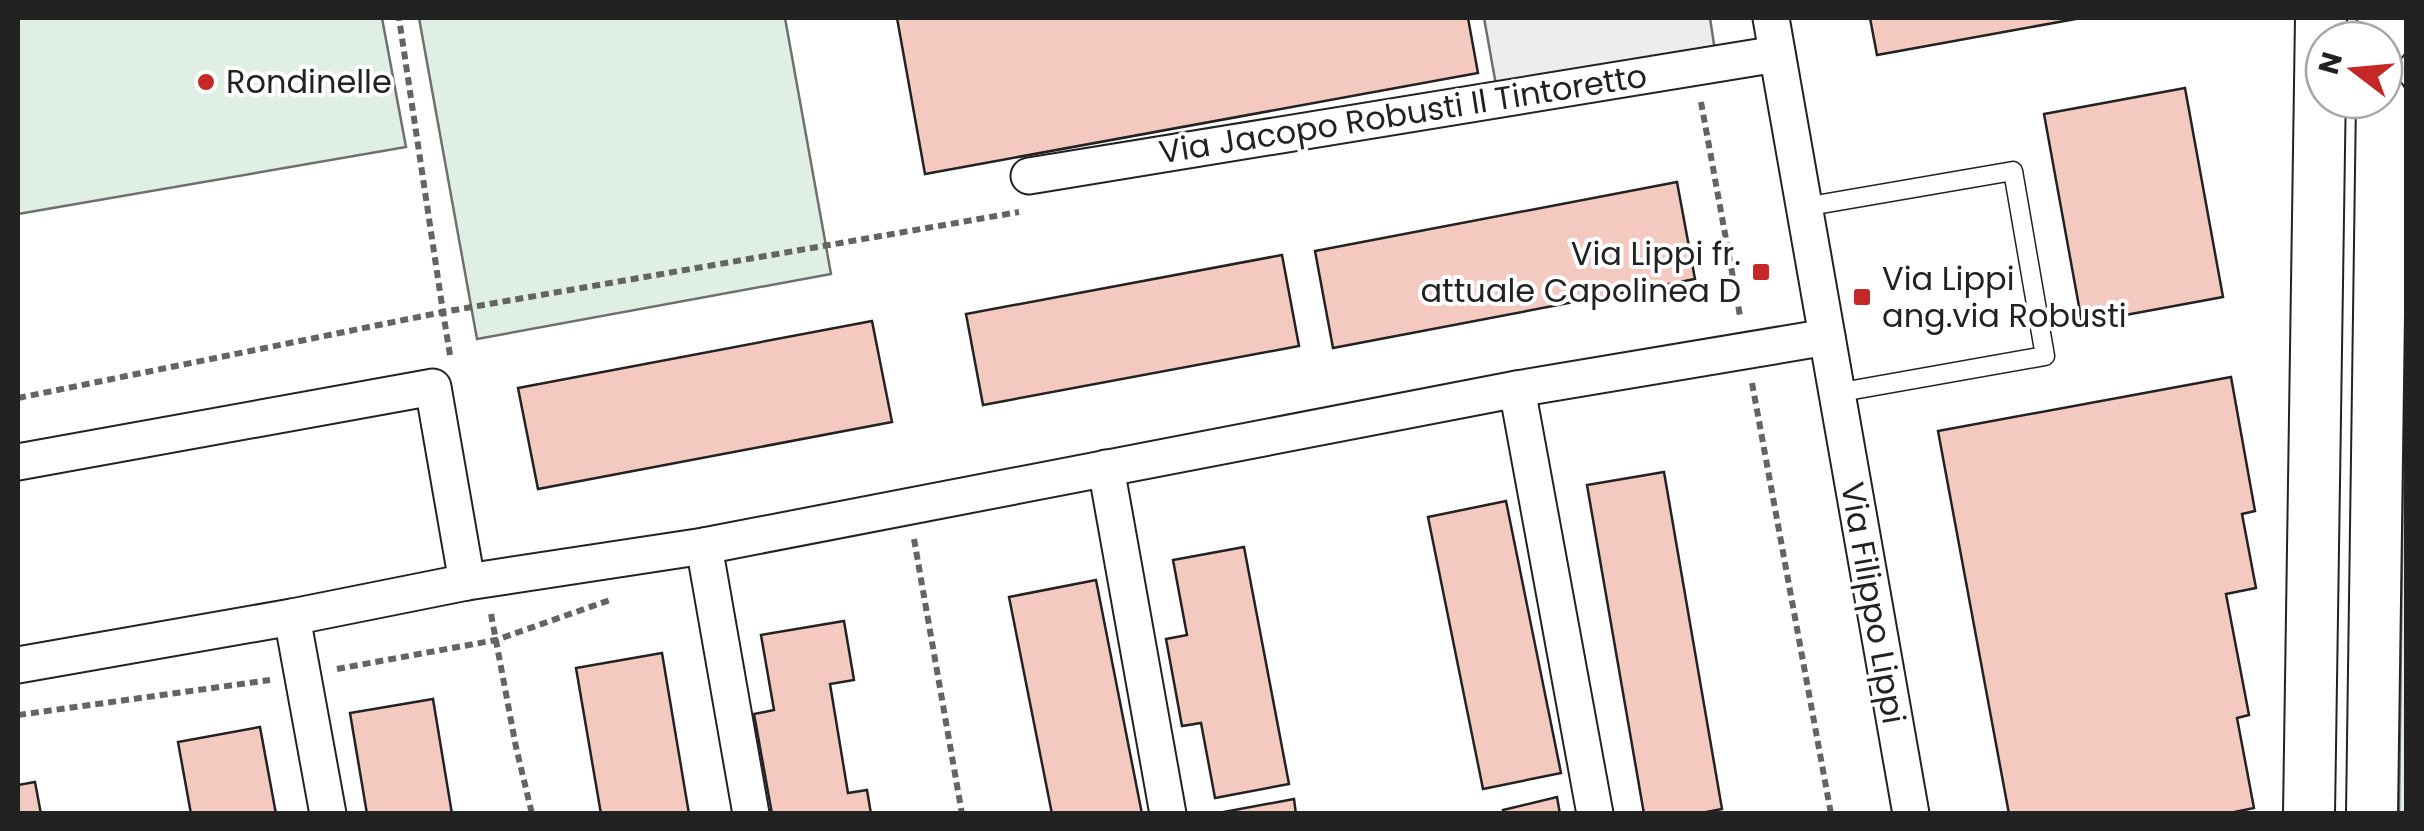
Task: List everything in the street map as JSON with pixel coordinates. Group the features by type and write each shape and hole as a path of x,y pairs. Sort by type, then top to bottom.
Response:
{"street":[{"name":"Via Filippo Lippi","path":"1770,18 1910,814"},
{"path":"2309,814 2320,18"},
{"name":"Via Jacopo Robusti Il Tintoretto","path":"1029,176 1777,54"},
{"path":"2372,814 2382,120"},
{"path":"18,665 468,582 704,546 1517,389 1827,337"},
{"path":"18,462 432,387 468,582"},
{"path":"1517,389 1595,814"},
{"path":"1106,468 1168,814"},
{"path":"704,546 751,814"},
{"path":"292,617 328,814"}],"lane":[{"path":"1804,207 2014,171 2044,356 1836,393"}],"path":[{"path":"18,398 443,312 399,18"},
{"path":"1695,66 1830,814"},
{"path":"914,534 962,814"},
{"path":"18,715 303,675 496,640 619,597"}],"green space":[{"name":"Rondinelle","path":"18,18 382,18 406,147 18,214"},
{"path":"419,18 785,18 831,274 477,339"},
{"path":"2406,208 2406,813 2399,814"}],"shaded area":[{"path":"1484,18 1710,18 1715,51 1496,85"}],"building":[{"path":"897,18 1468,18 1478,73 925,174"},
{"path":"1870,18 2081,18 1877,55"},
{"path":"2185,88 2223,297 2082,323 2044,114"},
{"path":"1677,182 1695,279 1333,348 1315,251"},
{"path":"1282,255 1299,346 983,405 966,314"},
{"path":"872,321 892,422 538,489 518,388"},
{"path":"2231,377 2255,511 2242,514 2256,588 2226,594 2249,715 2237,718 2254,808 2225,814 2009,814 1938,431"},
{"path":"1664,472 1722,809 1696,814 1644,814 1587,485"},
{"path":"1506,501 1561,773 1483,789 1428,517"},
{"path":"1244,547 1289,784 1215,798 1201,723 1182,726 1166,639 1187,635 1173,560"},
{"path":"1096,580 1142,814 1052,814 1009,597"},
{"path":"844,621 854,680 830,684 848,793 867,790 871,814 772,814 754,714 774,710 761,635"},
{"path":"662,653 689,814 601,814 576,668"},
{"path":"433,699 452,814 367,814 350,713"},
{"path":"260,727 276,814 191,814 178,742"},
{"path":"35,782 41,814 18,814 18,785"},
{"path":"1557,797 1560,814 1503,814 1503,810"},
{"path":"1294,799 1296,814 1213,814"}],"place":[{"name":"Rondinelle","path":"206,82"},
{"name":"Via Lippi fr. attuale Capolinea D","path":"1761,272"},
{"name":"Via Lippi ang.via Robusti","path":"1862,297"}]}
